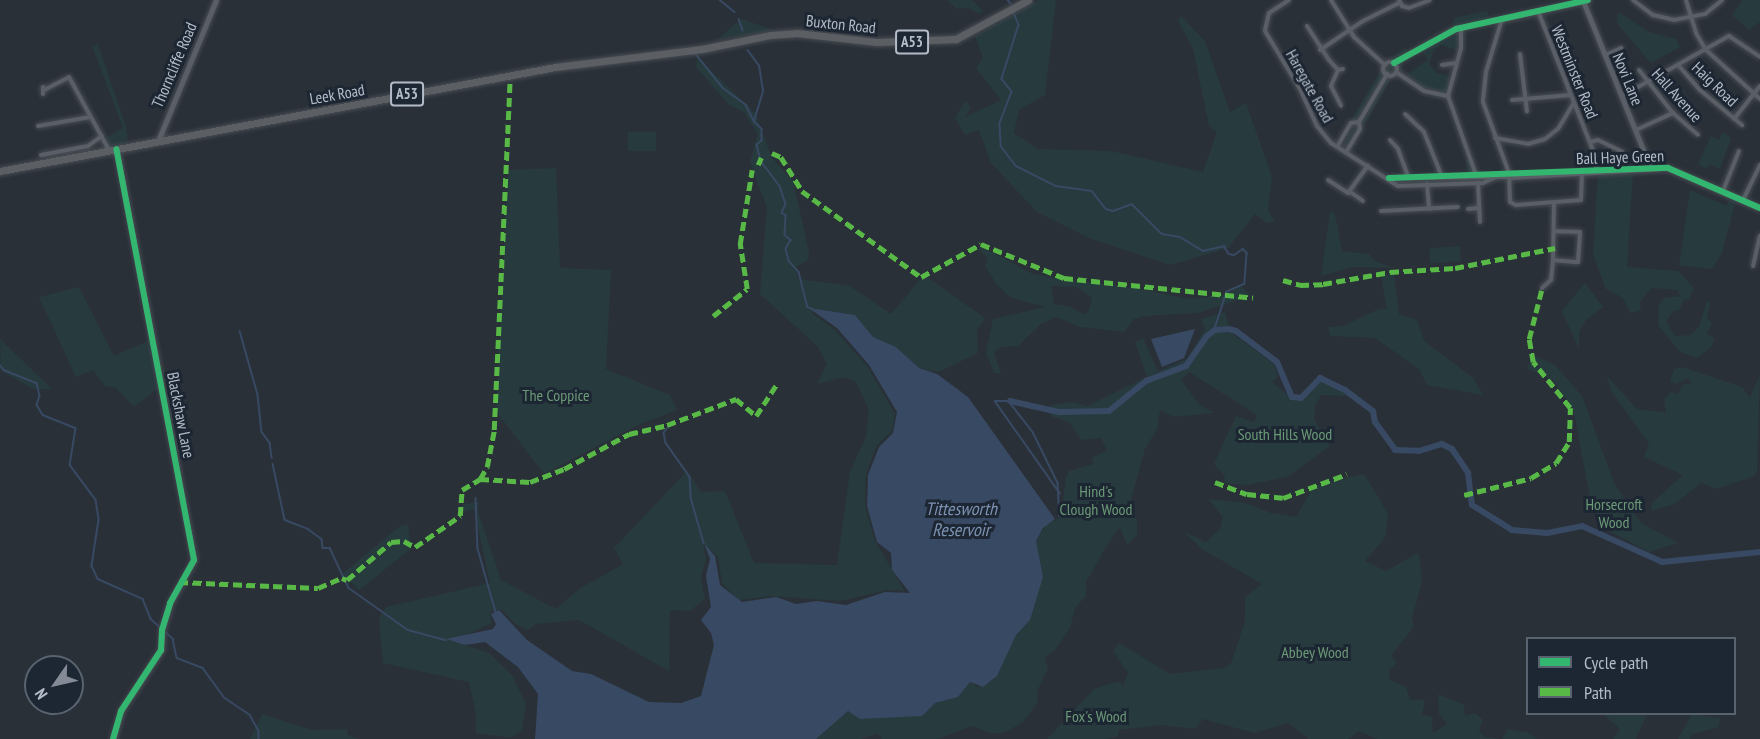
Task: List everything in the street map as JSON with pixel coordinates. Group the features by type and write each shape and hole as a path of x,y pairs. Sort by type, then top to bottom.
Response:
{"highway":[{"name":"Buxton Road","path":"786,33 876,42 935,42 969,35 1028,0"},
{"name":"Leek Road","path":"0,171 565,65 702,49 786,33"}],"street":[{"name":"Thorncliffe Road","path":"158,141 216,0"},
{"name":"Haregate Road","path":"1289,0 1272,10 1264,21 1265,31 1300,89 1317,126 1337,147 1401,186"},
{"path":"1331,0 1348,30 1385,65 1387,74 1359,122 1360,129 1346,152"},
{"path":"1320,50 1348,30 1399,1 1409,8 1430,0"},
{"path":"1385,65 1394,63 1461,28 1585,0"},
{"name":"Novi Lane","path":"1585,0 1651,168"},
{"path":"1633,0 1661,18 1691,19 1722,0"},
{"path":"1686,0 1691,19 1706,50 1760,99"},
{"name":"Westminster Road","path":"1538,11 1590,142 1597,171"},
{"path":"1502,19 1483,93 1495,138 1510,177 1512,204 1582,199 1582,172"},
{"path":"1307,26 1320,50 1340,69 1331,86 1341,106"},
{"path":"1461,28 1448,96 1476,175"},
{"path":"1622,96 1733,36 1760,57"},
{"path":"1606,55 1621,48"},
{"path":"1520,54 1527,112"},
{"path":"1394,63 1396,72 1424,91 1448,96"},
{"path":"1444,63 1456,63"},
{"name":"Haig Road","path":"1679,66 1700,90 1742,125"},
{"name":"Hall Avenue","path":"1639,70 1673,113 1698,135"},
{"path":"1387,74 1396,72"},
{"path":"43,90 69,77 90,117 112,150"},
{"name":"Haig Road","path":"1734,119 1760,86"},
{"path":"1512,100 1571,95"},
{"path":"1495,138 1528,144 1545,139 1558,129 1574,102"},
{"path":"1636,130 1673,113"},
{"path":"1405,114 1420,127 1443,183"},
{"path":"36,126 90,117"},
{"path":"1337,147 1351,123 1359,122"},
{"path":"41,154 88,146 102,136"},
{"path":"1390,140 1398,149 1408,177"},
{"name":"Westminster Road","path":"1590,142 1598,140 1623,152"},
{"name":"Blackshaw Lane","path":"112,150 194,549 191,566 179,582 163,627 161,650 118,718 113,739"},
{"path":"1723,191 1739,151"},
{"path":"1734,164 1739,167"},
{"path":"1328,180 1348,193 1368,165"},
{"path":"1743,200 1760,165"},
{"name":"Ball Haye Green","path":"1510,177 1651,168 1672,169 1760,208"},
{"path":"1389,178 1441,175 1510,177"},
{"path":"1485,176 1486,182"},
{"path":"1400,178 1401,186 1427,183 1478,183 1496,177"},
{"path":"1427,183 1429,209"},
{"path":"1478,183 1480,222"},
{"path":"1349,190 1364,201"},
{"path":"1542,288 1551,280 1555,231 1554,202"},
{"path":"1381,211 1458,207"},
{"path":"1468,209 1479,208"},
{"path":"1553,260 1578,262 1580,232 1555,231"},
{"path":"1753,266 1760,236"}],"green space":[{"path":"947,0 972,0 983,11 979,14 969,8 957,9"},
{"path":"1039,0 1056,0 1045,95 1019,110 1014,133 1038,149 1111,151 1203,172 1217,132 1209,126 1193,49 1178,21 1181,16 1205,41 1230,112 1246,103 1272,177 1268,210 1275,222 1267,223 1255,214 1228,248 1170,265 1089,238 1037,212 991,163 979,130 965,135 955,118 965,101 971,107 965,117 1001,100 976,68 983,58 975,36"},
{"path":"1742,0 1760,0 1760,22 1749,30 1732,15"},
{"path":"1487,11 1491,21 1456,29 1452,23 1455,18"},
{"path":"1619,12 1649,32 1676,39 1680,47 1651,63 1616,22"},
{"path":"742,19 773,30 716,40 738,22"},
{"path":"1456,32 1462,34 1460,51 1441,45 1434,50 1429,64 1437,73 1452,77 1448,96 1432,94 1397,69 1363,127 1360,127 1347,149 1341,148 1354,122 1352,119 1386,61 1405,48 1408,53 1401,66 1406,75 1428,60 1422,50"},
{"path":"98,44 126,127 128,143 112,146 106,138 123,128 92,46"},
{"path":"697,57 755,113 772,158 793,181 809,252 808,260 796,267 798,279 850,286 891,314 924,275 985,318 977,330 978,353 941,371 931,371 919,368 896,347 873,337 855,315 820,309 812,313 835,330 868,367 895,414 892,431 877,445 866,474 865,506 875,541 905,591 887,590 840,601 771,596 739,600 722,583 718,557 703,543 706,560 701,577 705,599 690,611 670,610 669,671 579,620 536,624 528,630 515,624 501,609 490,612 492,623 459,638 447,639 489,653 512,675 526,704 522,731 511,738 476,733 476,715 469,682 383,663 379,618 386,607 490,583 474,509 463,512 463,504 479,502 478,512 501,580 556,609 579,589 623,564 614,548 687,471 701,492 725,491 754,563 837,565 850,471 866,437 869,410 856,382 844,377 817,384 827,364 818,347 760,294 767,208 750,162 758,134 744,112 729,105 696,67"},
{"path":"628,132 656,132 656,151 628,151"},
{"path":"1723,132 1731,138 1720,169 1710,164 1707,169 1698,164 1711,136 1719,140"},
{"path":"1471,158 1476,175 1485,176 1486,182 1401,186 1398,182 1400,178 1467,175 1466,160"},
{"name":"The Coppice","path":"556,168 560,268 611,270 606,369 670,395 677,410 638,425 544,474 496,411 508,170"},
{"path":"1633,172 1627,267 1678,271 1694,288 1689,299 1684,299 1679,311 1675,310 1666,321 1675,336 1691,335 1699,327 1707,301 1710,303 1707,318 1712,324 1706,334 1715,338 1711,347 1697,358 1680,352 1658,325 1659,305 1664,298 1681,296 1677,290 1651,288 1640,302 1641,310 1630,313 1623,298 1606,289 1593,254 1598,173"},
{"path":"1690,190 1727,206 1730,197 1736,200 1722,253 1712,269 1679,265"},
{"path":"1330,212 1335,213 1342,251 1369,254 1375,261 1394,268 1353,267 1321,276"},
{"path":"1460,246 1461,261 1430,263 1429,248"},
{"path":"982,247 1031,273 1064,280 1122,286 1191,299 1223,295 1241,286 1251,296 1198,313 1144,316 1134,319 1124,332 1080,327 1056,317 1041,324 1018,346 1001,347 994,353 1001,373 994,373 986,353 993,319 1045,307 1010,297 997,285 985,266 988,258 978,249","holes":["1051,286 1076,287 1092,298 1089,310 1084,315 1069,306 1054,304"]},
{"path":"1394,274 1399,314 1417,320 1424,341 1473,378 1483,395 1427,385 1419,369 1375,338 1330,336 1328,327 1343,326 1381,308 1387,310 1381,275"},
{"path":"1585,283 1603,307 1586,320 1579,332 1579,349 1562,311"},
{"path":"79,287 114,356 150,340 159,387 134,407 116,388 105,386 93,370 76,377 39,297"},
{"name":"Hind's Clough Wood","path":"1225,312 1230,332 1274,364 1278,376 1272,382 1291,398 1302,399 1321,380 1348,396 1321,395 1315,407 1314,419 1330,446 1287,477 1246,485 1224,483 1225,476 1214,464 1236,416 1254,422 1257,415 1189,372 1181,380 1199,404 1214,413 1174,417 1160,410 1157,429 1145,449 1130,503 1137,521 1137,535 1127,545 1120,527 1106,547 1086,582 1086,596 1075,608 1070,628 1056,649 1045,658 1048,669 1038,689 1037,703 1023,722 1004,733 991,733 972,726 938,739 882,739 877,733 861,739 816,739 848,711 856,716 921,716 935,703 958,697 970,682 977,687 994,680 1016,635 1030,620 1037,592 1036,541 1046,525 1061,517 1066,477 1069,471 1093,464 1092,458 1107,450 1101,438 1081,440 1069,422 1051,416 1050,405 1072,402 1087,406 1147,377 1135,342 1143,338 1158,371 1187,359 1205,329 1201,319"},
{"path":"0,339 52,389 33,389 1,371"},
{"name":"Horsecroft Wood","path":"1535,356 1555,365 1582,396 1615,485 1641,523 1678,543 1649,552 1601,527 1591,503 1573,408 1553,380 1526,368"},
{"path":"1683,367 1742,387 1750,397 1760,375 1757,471 1754,476 1716,489 1701,483 1675,504 1651,511 1652,503 1683,475 1644,457 1649,444 1611,391 1607,376 1637,409 1666,413 1664,399 1671,392 1677,394 1684,384 1691,383 1688,378 1676,384 1670,382 1674,369"},
{"path":"176,389 187,447 178,454 166,395"},
{"name":"Abbey Wood","path":"1365,475 1388,514 1385,538 1365,561 1386,571 1418,553 1420,560 1422,582 1412,617 1414,626 1391,657 1397,662 1389,671 1390,680 1406,687 1410,700 1425,700 1422,715 1432,717 1433,733 1447,724 1439,714 1438,694 1464,705 1465,716 1475,713 1483,720 1479,731 1484,737 1501,739 1378,739 1359,731 1348,739 1309,739 1288,723 1254,733 1203,719 1195,729 1162,725 1119,730 1118,736 1106,739 1047,739 1094,689 1119,681 1123,687 1128,673 1113,651 1119,643 1170,674 1224,668 1231,663 1245,621 1245,597 1262,584 1202,549 1184,532 1206,542 1220,529 1223,517 1208,499 1246,503 1271,513 1296,517 1314,486"},
{"path":"408,524 411,549 359,590 342,574 400,526"},
{"path":"262,714 312,730 347,729 348,735 359,739 250,739"},
{"path":"1604,715 1647,715 1636,739 1613,739 1620,729"},
{"path":"1691,715 1720,718 1719,727 1692,734 1690,739 1678,739"},
{"path":"1508,729 1529,733 1537,739 1502,739"}],"water":[{"name":"Tittesworth Reservoir","path":"817,309 855,315 873,337 896,347 919,368 937,374 968,397 1055,519 1043,528 1036,541 1043,577 1030,620 1016,635 997,676 983,687 970,682 958,697 935,703 922,716 860,719 848,711 816,739 535,739 538,694 518,667 485,642 465,645 446,639 493,629 496,624 491,614 499,610 527,640 572,671 591,674 649,702 681,703 701,696 714,645 711,633 701,620 711,607 706,576 710,559 704,543 715,556 720,585 742,602 776,597 796,604 817,601 846,605 885,592 910,593 892,570 891,553 877,542 867,506 868,475 879,447 893,433 897,412 869,365 837,328 813,311"},
{"path":"1195,329 1184,358 1162,367 1151,339"}],"waterway":[{"path":"720,0 735,12"},
{"path":"1008,0 1011,4"},
{"path":"1014,13 1019,25 1002,79 1012,92 1000,124 1001,146 1016,166 1056,186 1092,191 1106,209 1113,211 1132,204 1162,234 1180,237 1203,251 1224,246 1229,254 1234,255 1243,249 1247,253 1245,284 1227,292 1215,330"},
{"path":"739,19 743,30"},
{"path":"695,53 723,88 746,105 754,121 763,91 759,66 748,51"},
{"path":"754,121 762,129 762,141 757,145 761,161 780,186 786,204 782,213 786,215 785,235 791,240 786,249 789,261 799,272 808,307 815,310"},
{"path":"1010,401 1059,412 1109,411 1146,381 1186,366 1206,337 1215,330 1228,329 1236,331 1277,362 1292,397 1301,398 1320,378 1345,390 1373,411 1375,422 1395,450 1419,451 1442,444 1452,449 1468,473 1472,505 1512,530 1547,533 1582,526 1662,562 1760,552"},
{"path":"240,331 258,395 262,432 270,443 272,458"},
{"path":"0,365 4,370 37,383 40,396 37,405 43,415 76,428 70,465 96,500 99,520 92,566 98,579 143,599 151,619 173,639 177,658 203,668 225,698 250,715 259,731 259,739"},
{"path":"995,401 1060,493"},
{"path":"995,401 1008,401"},
{"path":"1011,404 1033,432 1058,483 1060,516"},
{"path":"668,428 664,433 666,443 690,477 691,498 704,543"},
{"path":"273,464 285,520 308,529 322,539 323,548 330,548 349,588 408,630 446,640"},
{"path":"476,498 478,549 496,612"}],"marked path":[{"path":"179,582 318,588 342,578 347,580 391,542 404,541 415,547 460,516 462,490 480,479 487,467 494,430 510,81"},
{"path":"772,153 781,157 802,191 921,277 981,244 1064,278 1253,298"},
{"path":"758,165 761,158"},
{"path":"713,316 747,289 740,244 752,170"},
{"path":"1283,280 1300,285 1323,284 1390,272 1455,268 1555,248"},
{"path":"1464,495 1531,478 1556,463 1569,442 1570,408 1533,362 1529,339 1542,288"},
{"path":"480,479 530,482 564,469 629,434 667,425 736,399 756,416 776,385"},
{"path":"1215,482 1247,494 1283,498 1347,474"}],"cycle path":[{"path":"1394,63 1456,29 1588,0"},
{"path":"113,739 121,711 161,650 162,630 170,603 194,560 116,149"},
{"path":"1389,178 1668,168 1760,208"}],"park label":[{"name":"South Hills Wood","path":"1285,434"},
{"name":"Fox's Wood","path":"1096,716"}]}
